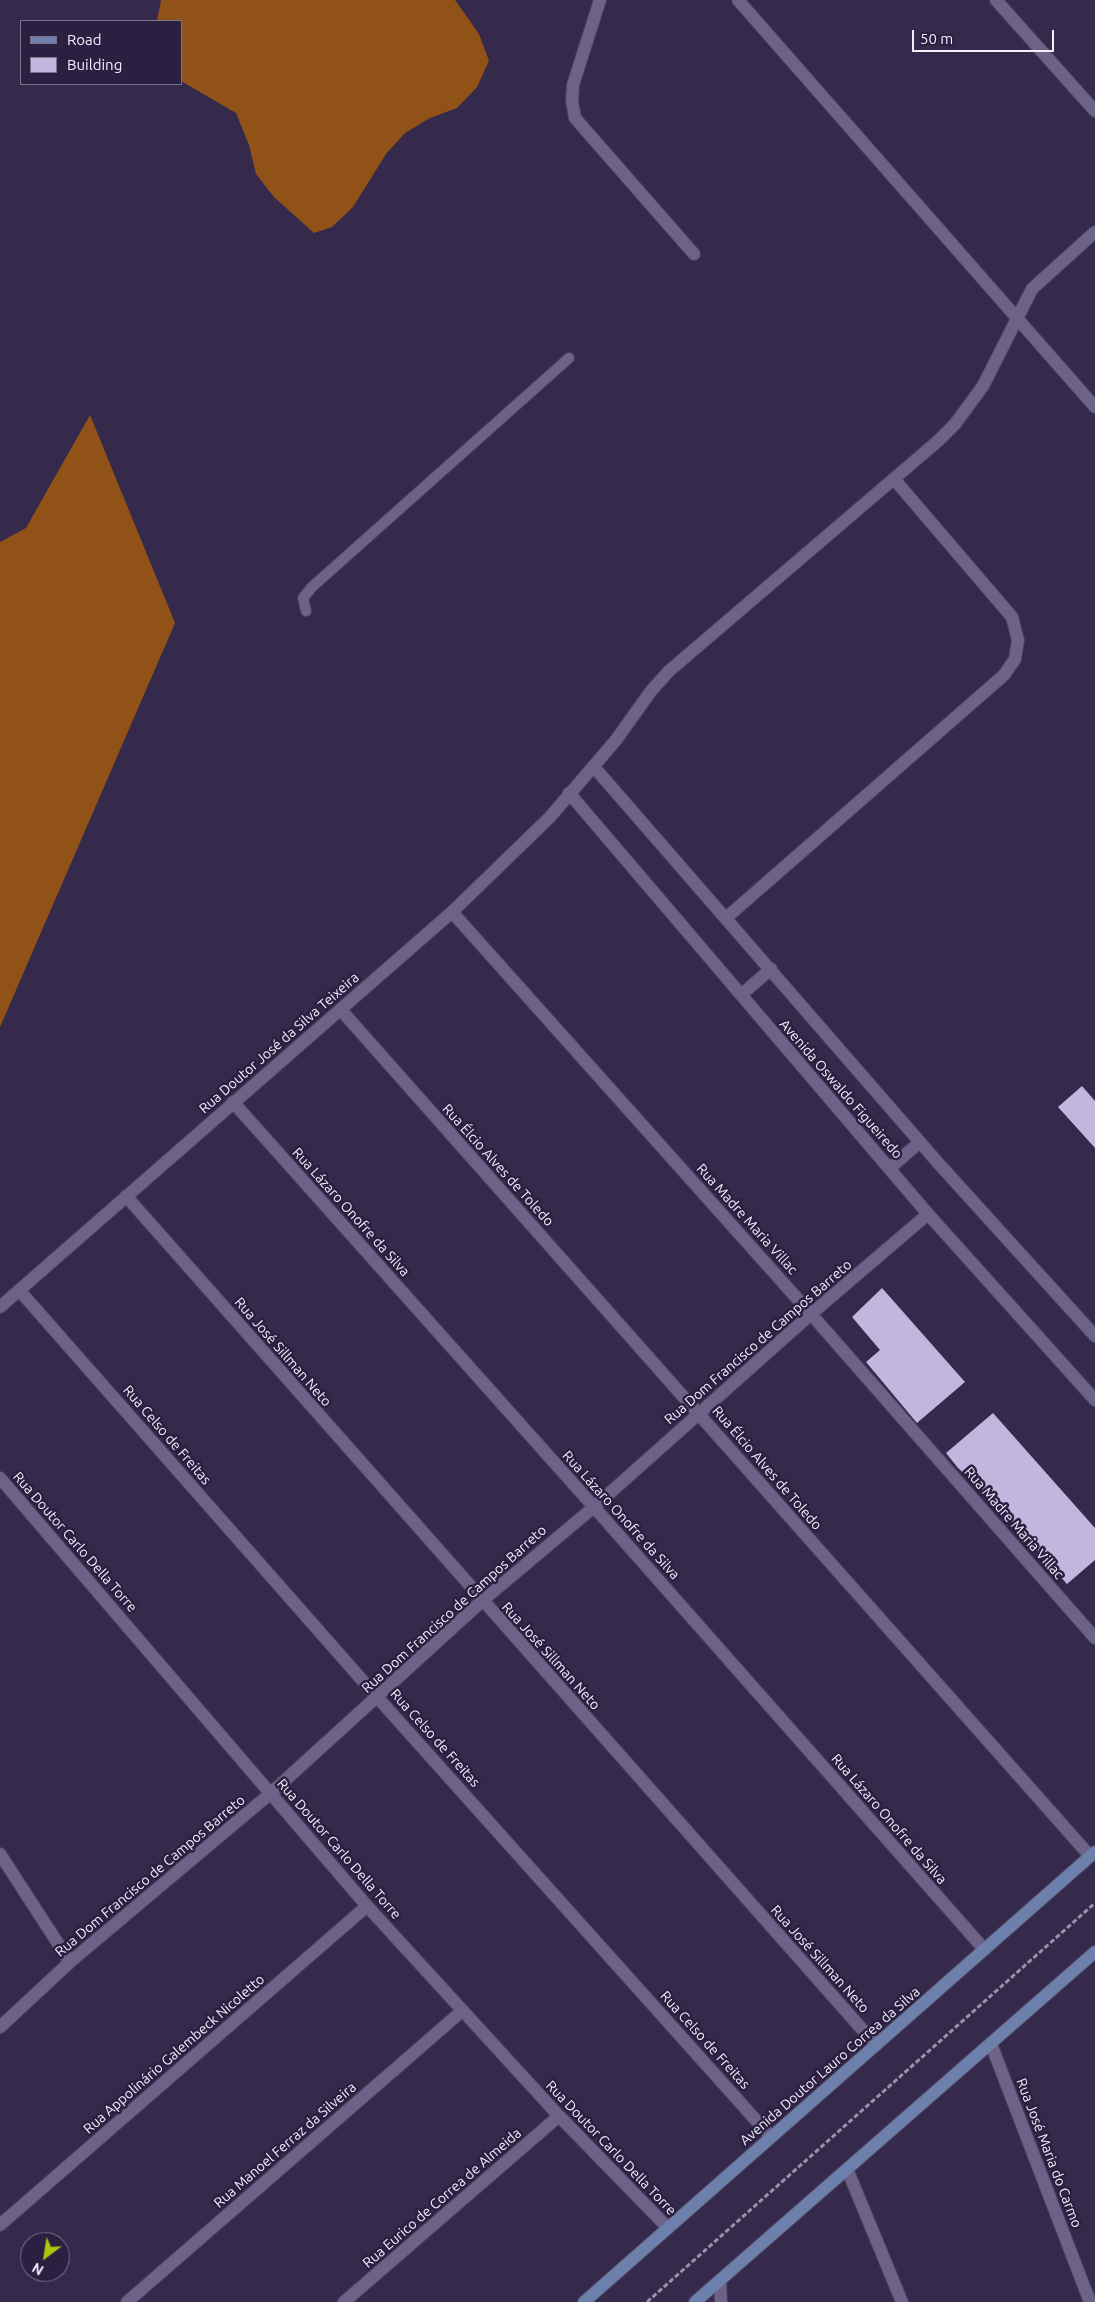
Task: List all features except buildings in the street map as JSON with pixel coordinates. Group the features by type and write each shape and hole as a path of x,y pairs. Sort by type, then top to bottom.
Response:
{"main road":[{"name":"Avenida Doutor Lauro Correa da Silva","path":"584,2302 1092,1854"},
{"path":"695,2302 1095,1952"}],"street":[{"path":"600,0 573,85 572,101 575,118 694,254"},
{"path":"738,0 1095,408"},
{"path":"996,0 1095,111"},
{"name":"Rua Doutor José da Silva Teixeira","path":"0,1306 452,912 550,817 569,793 594,767 651,691 670,671 938,441 970,405 995,364 1016,318 1032,289 1095,232"},
{"path":"726,918 1004,675 1014,659 1018,640 1012,617 894,479"},
{"name":"Avenida Oswaldo Figueiredo","path":"594,767 920,1142 1095,1336"},
{"name":"Avenida Oswaldo Figueiredo","path":"569,793 928,1214 1095,1400"},
{"name":"Rua Madre Maria Villac","path":"452,912 811,1314 1095,1638"},
{"path":"742,994 771,969"},
{"name":"Rua Élcio Alves de Toledo","path":"341,1010 1092,1854"},
{"name":"Rua Lázaro Onofre da Silva","path":"233,1102 984,1949"},
{"path":"890,1168 920,1142"},
{"name":"Rua José Sillman Neto","path":"126,1196 876,2045"},
{"name":"Rua Dom Francisco de Campos Barreto","path":"0,2026 70,1962 271,1793 482,1601 594,1507 811,1314 928,1214"},
{"name":"Rua Celso de Freitas","path":"19,1290 378,1697 771,2137"},
{"name":"Rua Doutor Carlo Della Torre","path":"0,1478 367,1906 559,2116 668,2228"},
{"path":"0,1854 70,1962"},
{"name":"Rua Appolinário Galembeck Nicoletto","path":"0,2225 367,1906"},
{"name":"Rua Manoel Ferraz da Silveira","path":"128,2302 462,2011"},
{"name":"Rua José Maria do Carmo","path":"991,2044 1090,2302"},
{"name":"Rua Eurico de Correa de Almeida","path":"344,2302 559,2116"},
{"path":"848,2169 902,2302"},
{"path":"720,2281 721,2302"}],"lane":[{"path":"306,611 303,598 312,587 569,358"}],"path":[{"path":"647,2302 1095,1903"}],"shaded area":[{"path":"161,0 455,0 479,34 489,61 477,87 457,108 430,118 405,133 386,154 353,207 332,227 314,233 274,197 256,174 249,145 236,113 182,82 182,20 157,20"},
{"path":"90,415 175,623 0,1027 0,542 26,528"}]}
